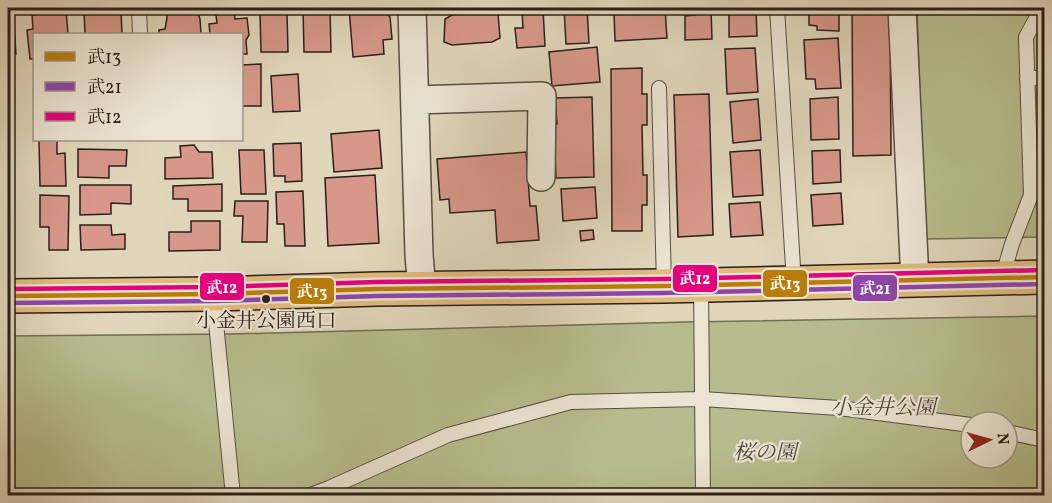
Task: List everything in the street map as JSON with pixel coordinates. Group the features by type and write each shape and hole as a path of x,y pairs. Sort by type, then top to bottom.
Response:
{"main road":[{"path":"8,296 664,286 1044,277"}],"street":[{"path":"412,8 422,289"},
{"path":"902,8 915,281"},
{"path":"415,100 542,96 541,177"}],"lane":[{"path":"139,8 140,33"},
{"path":"777,8 794,283"},
{"path":"1002,278 1012,243 1031,195 1026,37 1042,8"},
{"path":"1027,79 1044,77"},
{"path":"659,88 664,286"},
{"path":"701,285 703,495"},
{"path":"215,294 233,495"},
{"path":"309,495 448,435 571,402 702,399 838,408 959,423"},
{"path":"1019,435 1044,440"}],"green space":[{"path":"917,8 1044,8 1044,237 924,239"},
{"name":"小金井公園","path":"1044,316 1044,495 8,495 8,336 231,334 685,322"}],"building":[{"path":"196,8 201,33 159,33 159,30 165,29 166,9"},
{"path":"215,8 234,8 235,19 247,18 249,35 246,40 247,54 243,54 243,33 210,33 209,24 217,23"},
{"path":"303,8 330,8 331,52 304,52"},
{"path":"349,8 386,8 386,13 390,17 392,39 383,40 384,54 353,57"},
{"path":"492,8 498,13 500,38 492,42 452,45 444,42 445,19 452,15"},
{"path":"564,8 587,8 589,43 566,44"},
{"path":"665,8 667,38 615,41 614,12"},
{"path":"695,8 711,8 712,39 685,40 685,16 695,15"},
{"path":"729,8 756,8 757,36 729,37"},
{"path":"809,8 839,8 839,31 817,30 817,26 809,25"},
{"path":"852,8 890,8 891,155 853,156"},
{"path":"543,9 545,46 517,48 515,28 523,28 522,11"},
{"path":"121,10 122,33 85,33 84,12"},
{"path":"66,11 68,33 33,33 33,59 30,59 27,30 33,29 32,15"},
{"path":"287,12 288,52 261,52 260,13"},
{"path":"8,24 14,24 16,54 8,55"},
{"path":"838,38 841,88 816,89 815,79 806,79 804,40"},
{"path":"597,47 600,82 552,86 549,52"},
{"path":"755,48 758,92 727,94 725,49"},
{"path":"261,64 261,106 243,106 243,65"},
{"path":"642,68 642,94 647,94 647,125 642,125 643,175 647,175 647,205 642,205 642,231 612,231 611,69"},
{"path":"298,74 300,111 273,112 271,76"},
{"path":"709,94 713,235 678,237 674,95"},
{"path":"592,97 594,177 556,178 555,153 546,150 549,124 557,124 555,98"},
{"path":"838,97 839,139 811,140 810,99"},
{"path":"758,99 761,140 733,143 730,102"},
{"path":"379,130 382,168 334,172 331,134"},
{"path":"39,141 57,141 57,154 65,153 66,186 40,186"},
{"path":"301,143 302,181 285,182 285,176 274,176 273,144"},
{"path":"194,145 199,152 212,152 213,178 165,179 165,158 181,157 180,146"},
{"path":"78,149 127,150 126,166 109,166 109,178 78,177"},
{"path":"239,150 264,150 266,194 241,194"},
{"path":"760,150 763,195 733,197 730,152"},
{"path":"840,150 841,182 813,184 812,151"},
{"path":"526,152 530,206 536,206 539,240 497,243 495,210 450,213 449,199 440,200 437,159"},
{"path":"375,175 379,243 328,246 325,178"},
{"path":"222,184 222,211 188,211 188,199 173,199 173,186"},
{"path":"80,185 131,185 131,204 111,203 111,214 80,215"},
{"path":"595,187 597,218 563,221 561,189"},
{"path":"303,191 305,246 285,246 284,224 277,224 276,192"},
{"path":"841,193 843,224 813,226 811,195"},
{"path":"40,195 69,196 68,250 49,250 49,227 40,227"},
{"path":"235,201 268,201 267,242 242,242 243,216 234,216"},
{"path":"760,202 763,235 731,237 729,204"},
{"path":"191,221 220,221 220,250 169,251 169,232 191,232"},
{"path":"80,225 111,225 112,235 125,234 125,249 81,250"},
{"path":"593,230 594,239 581,241 580,231"}],"transit line":[{"name":"武12","path":"8,289 664,279 1044,270"},
{"name":"武13","path":"8,296 664,286 1044,277"},
{"name":"武21","path":"8,303 664,293 1044,284"}],"place":[{"name":"小金井公園西口","path":"266,299"}],"park label":[{"name":"桜の園","path":"765,452"}]}
